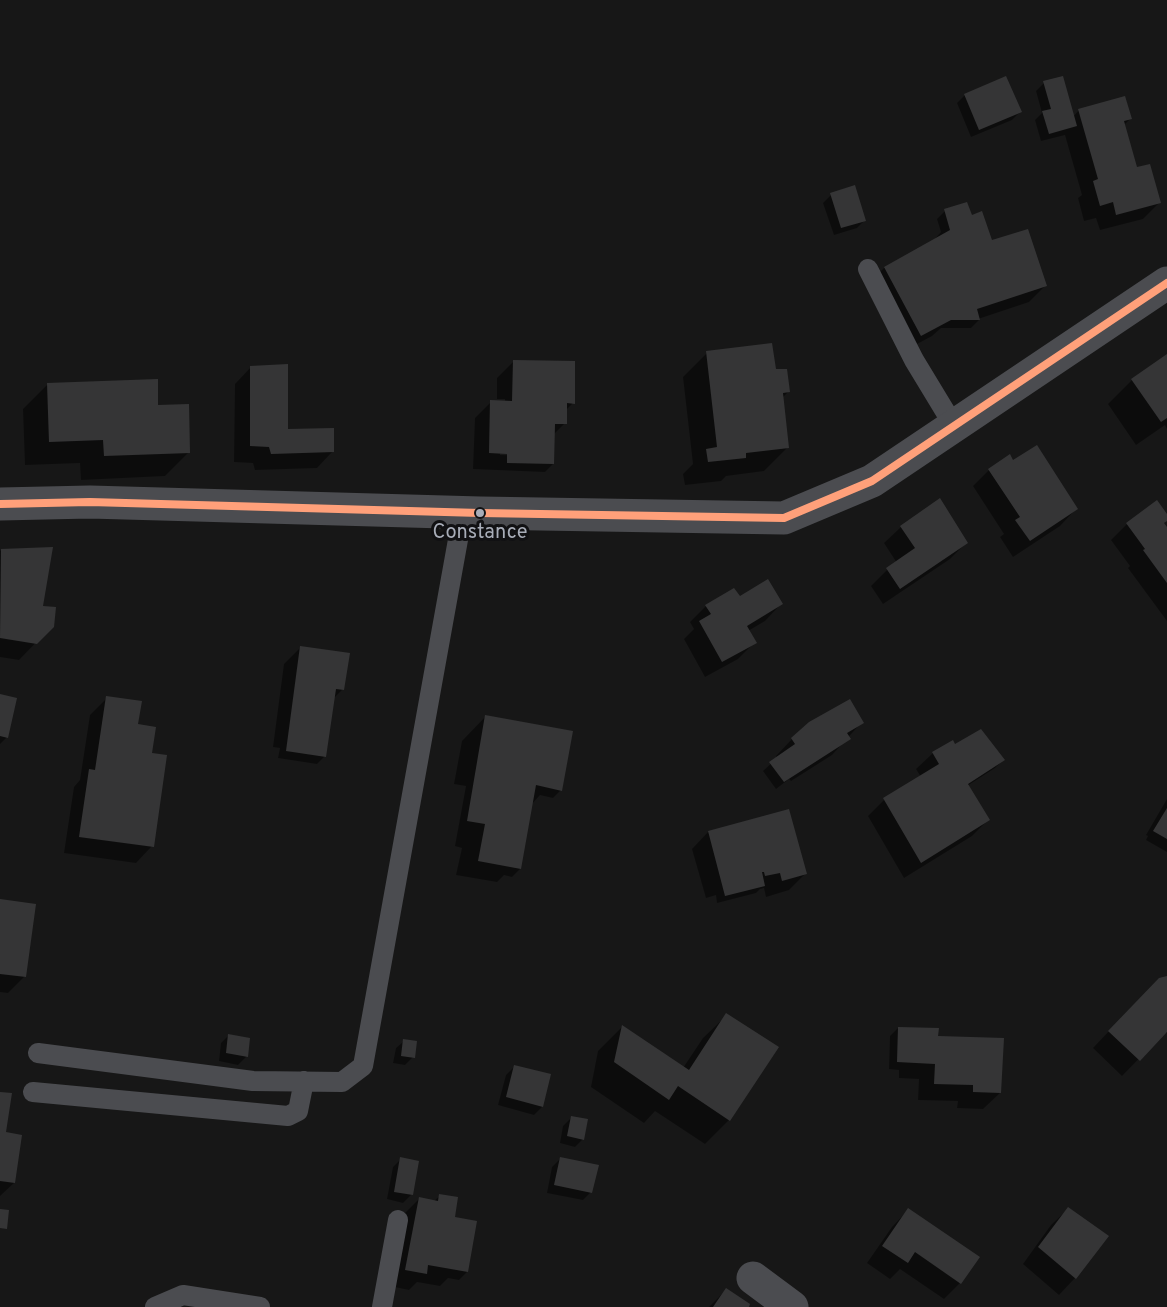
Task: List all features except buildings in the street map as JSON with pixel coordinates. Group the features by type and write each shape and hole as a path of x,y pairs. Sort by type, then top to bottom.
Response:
{"street":[{"path":"0,504 90,502 784,518 872,481 1167,283"},
{"path":"753,1278 792,1307"}],"lane":[{"path":"868,269 914,360 954,426"},
{"path":"38,1053 253,1081 342,1082 363,1066 463,512"},
{"path":"33,1092 288,1116 298,1111 304,1082"},
{"path":"382,1307 398,1220"},
{"path":"155,1307 183,1295 260,1307"}],"transit line":[{"path":"0,504 90,502 480,513 784,518 872,481 1167,283"}],"place":[{"name":"Constance","path":"480,513"}]}
